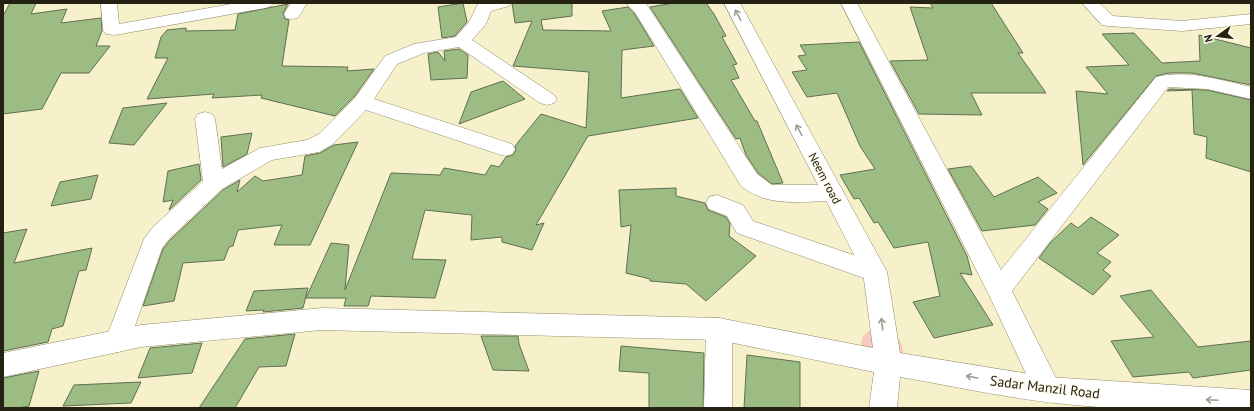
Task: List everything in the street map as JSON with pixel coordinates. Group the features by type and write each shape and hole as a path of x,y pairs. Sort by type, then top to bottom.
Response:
{"street":[{"path":"109,3 111,28 112,30 115,30 265,3"},
{"path":"118,341 152,245 161,233 214,183 267,153 312,147 326,139 362,102 391,60 420,48 462,41 477,24 484,8 503,3"},
{"path":"634,3 641,9 749,180 760,189 771,193 833,193"},
{"name":"Neem road","path":"732,3 875,272 888,363 883,408"},
{"path":"849,3 999,290 1048,390"},
{"path":"1090,3 1108,21 1182,26 1251,19"},
{"path":"462,41 547,99"},
{"path":"999,290 1163,81 1175,80 1205,82 1251,93"},
{"path":"362,102 505,149"},
{"path":"205,120 214,183"},
{"path":"717,203 733,208 741,215 745,227 875,272"},
{"name":"Sadar Manzil Road","path":"3,365 142,336 322,319 719,328 888,363 1076,394 1147,396 1251,403"},
{"path":"718,408 719,328"},
{"path":"1114,408 1147,396"}],"shaded area":[{"path":"876,329 897,338 902,347 903,353 901,360 861,347 864,335 869,331"}],"building":[{"path":"10,3 36,3 31,14 67,9 61,23 101,18 102,31 96,46 110,46 89,73 61,73 42,109 3,114 3,16"},
{"path":"463,3 467,22 455,36 442,38 438,7"},
{"path":"512,3 572,3 572,16 541,20 543,30 611,31 602,11 628,7 634,13 654,46 622,50 621,98 680,89 698,118 588,136 536,225 544,223 532,250 502,242 502,237 471,240 472,215 425,210 412,259 446,260 435,298 371,296 368,306 344,306 346,298 306,298 331,243 349,245 345,290 391,173 440,175 444,168 485,175 491,165 499,167 506,157 513,155 516,150 515,146 541,114 586,128 589,72 513,66 532,21 515,23"},
{"path":"674,3 706,3 714,14 726,36 722,37 737,64 733,65 739,78 731,80 755,121 757,121 783,183 772,184 758,173 746,155 740,138 736,139 650,7"},
{"path":"930,3 991,3 1023,53 1018,53 1046,93 971,93 982,115 919,114 890,61 928,60 910,7 933,8"},
{"path":"288,4 283,13 285,19 289,20 282,66 348,67 347,71 374,69 354,97 335,116 261,98 262,95 212,98 214,94 147,99 168,58 155,58 161,37 167,30 186,28 186,31 235,30 238,14"},
{"path":"1134,33 1162,63 1200,61 1199,35 1251,48 1251,85 1192,73 1168,73 1156,76 1083,165 1076,91 1108,94 1086,67 1129,65 1102,34"},
{"path":"859,42 967,256 972,275 960,273 993,325 934,338 913,302 940,296 928,242 894,248 878,222 874,223 859,198 854,199 840,175 875,169 860,146 837,93 807,97 792,72 807,70 798,56 806,55 800,45"},
{"path":"459,49 468,55 467,78 431,80 428,54 438,52 445,61 444,51"},
{"path":"503,81 525,99 459,124 471,92"},
{"path":"1169,89 1207,90 1251,100 1251,172 1206,158 1207,137 1194,134 1192,90 1167,91"},
{"path":"167,103 134,145 109,143 123,108"},
{"path":"252,133 247,154 223,167 221,137"},
{"path":"358,142 310,245 274,245 282,225 238,230 233,246 229,247 224,260 183,263 174,301 143,306 163,249 170,240 223,190 240,180 237,192 255,176 263,181 302,175 305,156 320,153 334,145"},
{"path":"199,164 201,180 169,210 173,200 163,202 168,171"},
{"path":"971,166 994,197 1038,177 1057,193 1038,202 1048,209 1035,225 982,231 948,169"},
{"path":"98,175 91,199 51,206 60,182"},
{"path":"676,188 676,196 705,203 708,210 726,217 730,224 729,236 756,256 706,301 686,284 650,281 650,279 626,273 631,225 621,227 619,190"},
{"path":"1091,217 1119,235 1097,253 1111,262 1103,270 1111,276 1093,295 1039,258 1051,242 1071,223 1078,228"},
{"path":"27,229 14,263 92,248 86,270 79,271 63,326 52,329 48,342 3,351 3,233"},
{"path":"308,288 303,308 263,312 264,310 246,311 254,291"},
{"path":"1151,290 1198,347 1251,341 1251,370 1193,378 1189,372 1133,377 1111,341 1154,337 1120,296"},
{"path":"295,334 286,366 259,367 235,408 199,408 245,339"},
{"path":"481,336 518,336 519,344 529,371 493,370"},
{"path":"202,343 192,373 138,378 150,348"},
{"path":"621,346 704,353 703,408 649,408 649,373 619,371"},
{"path":"747,355 800,362 800,408 744,408"},
{"path":"39,371 29,406 3,408 3,378"},
{"path":"141,382 131,403 63,406 74,385"}]}
